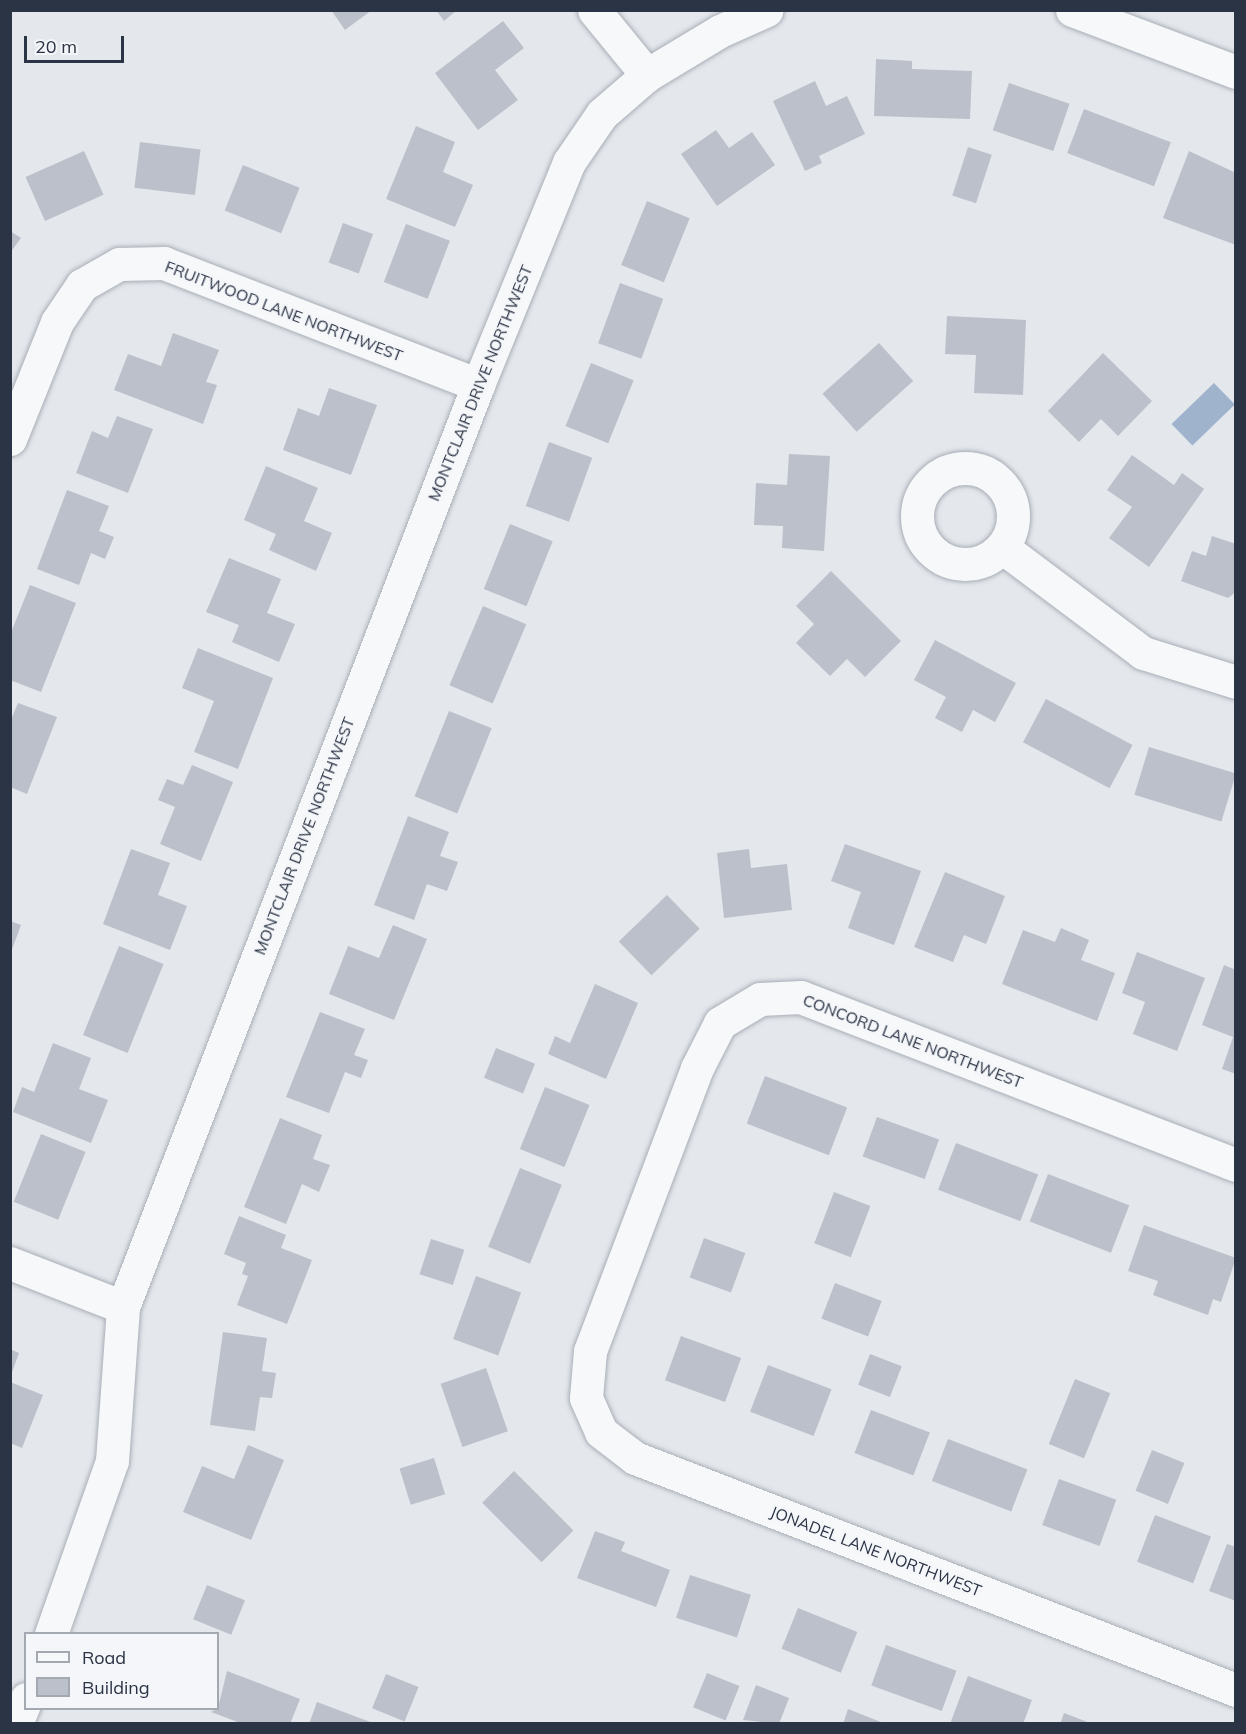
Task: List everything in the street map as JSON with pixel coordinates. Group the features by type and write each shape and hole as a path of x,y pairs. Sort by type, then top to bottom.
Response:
{"street":[{"path":"594,10 647,75"},
{"name":"MONTCLAIR DRIVE NORTHWEST","path":"52,1632 112,1461 123,1307 478,385 569,162 602,114 647,75 720,31 767,10"},
{"path":"1072,10 1143,22 1236,72"},
{"name":"FRUITWOOD LANE NORTHWEST","path":"10,439 57,322 82,285 119,264 164,263 478,385"},
{"path":"1002,547 1143,652 1236,682"},
{"name":"CONCORD LANE NORTHWEST","path":"590,1351 697,1068 720,1023 760,999 801,997 1236,1165"},
{"path":"10,1263 123,1307"},
{"name":"JONADEL LANE NORTHWEST","path":"590,1351 586,1398 601,1432 635,1458 1236,1690"}],"water":[{"path":"1214,383 1235,405 1192,446 1172,424"}],"building":[{"path":"331,10 372,10 345,30"},
{"path":"436,10 457,10 444,21"},
{"path":"503,21 524,48 495,70 518,100 478,130 435,73"},
{"path":"876,59 912,61 912,69 972,71 970,119 874,116"},
{"path":"815,81 826,106 847,96 865,134 819,156 822,163 805,171 773,101"},
{"path":"1009,83 1070,104 1053,151 993,130"},
{"path":"1084,109 1171,142 1154,186 1067,153"},
{"path":"416,126 455,142 443,172 473,185 455,227 386,199"},
{"path":"716,130 729,148 752,132 775,165 717,206 681,154"},
{"path":"140,142 201,149 195,195 134,188"},
{"path":"968,147 992,155 976,203 952,196"},
{"path":"84,151 104,195 45,221 26,177"},
{"path":"1189,151 1236,173 1236,245 1163,218"},
{"path":"243,165 300,188 281,233 225,210"},
{"path":"647,201 690,218 664,282 621,265"},
{"path":"343,223 373,234 359,273 329,262"},
{"path":"406,224 450,241 428,299 384,282"},
{"path":"10,231 21,238 10,253"},
{"path":"620,283 663,299 641,359 598,343"},
{"path":"947,316 1026,320 1023,395 974,393 976,355 945,354"},
{"path":"173,333 219,350 206,382 217,385 203,424 114,390 128,354 161,366"},
{"path":"879,343 913,381 857,432 823,394"},
{"path":"1103,353 1152,401 1118,436 1101,419 1079,442 1048,411"},
{"path":"591,363 634,380 608,443 566,426"},
{"path":"329,388 377,405 351,475 283,450 298,408 319,416"},
{"path":"117,416 153,429 128,493 76,473 92,431 108,438"},
{"path":"549,442 592,458 569,522 526,506"},
{"path":"789,454 830,456 824,551 782,548 783,526 754,525 756,483 787,485"},
{"path":"1132,455 1174,485 1182,473 1204,489 1149,567 1109,538 1132,507 1107,490"},
{"path":"266,466 318,488 304,521 332,533 316,571 269,550 276,534 244,520"},
{"path":"67,490 109,506 99,531 114,537 105,559 91,553 79,585 37,569"},
{"path":"510,524 553,541 526,606 484,589"},
{"path":"1212,536 1236,544 1236,592 1228,598 1181,581 1192,551 1206,556"},
{"path":"229,558 281,579 267,613 295,624 279,662 232,642 239,625 206,612"},
{"path":"831,571 901,641 865,677 847,659 830,676 796,643 814,624 796,606"},
{"path":"30,585 76,603 41,692 10,680 10,635"},
{"path":"483,606 526,624 493,704 449,685"},
{"path":"935,640 1016,683 995,722 973,710 962,732 935,718 946,697 914,680"},
{"path":"198,648 273,678 238,769 194,752 214,701 182,688"},
{"path":"1046,699 1133,745 1110,788 1023,742"},
{"path":"18,703 57,717 27,794 10,787 10,722"},
{"path":"449,711 492,728 457,814 415,796"},
{"path":"1149,747 1236,774 1221,821 1134,795"},
{"path":"192,765 233,782 201,861 160,844 175,807 158,800 167,779 183,785"},
{"path":"408,816 449,832 440,856 458,862 447,891 427,884 414,920 374,905"},
{"path":"845,844 921,871 894,945 848,928 861,892 831,881"},
{"path":"131,849 170,863 158,895 187,906 170,950 103,924"},
{"path":"749,849 751,868 787,864 792,910 724,918 717,853"},
{"path":"945,872 1005,896 986,944 964,935 953,962 914,947"},
{"path":"667,895 700,929 651,975 619,942"},
{"path":"10,921 21,925 11,952 10,952"},
{"path":"393,925 427,939 394,1020 329,994 348,946 379,958"},
{"path":"1061,928 1089,940 1081,960 1115,973 1097,1021 1002,984 1023,930 1055,942"},
{"path":"119,946 164,964 128,1053 83,1035"},
{"path":"1137,952 1205,978 1177,1051 1133,1034 1145,1002 1122,993"},
{"path":"1224,965 1236,970 1236,1074 1222,1069 1233,1037 1202,1025"},
{"path":"595,984 638,1003 606,1079 548,1054 555,1036 570,1043"},
{"path":"320,1012 365,1029 354,1055 368,1060 361,1078 345,1072 329,1113 286,1097"},
{"path":"53,1043 91,1058 79,1089 108,1100 91,1143 13,1112 22,1087 34,1092"},
{"path":"496,1048 535,1064 523,1093 484,1078"},
{"path":"765,1076 847,1108 829,1155 747,1124"},
{"path":"545,1087 590,1105 564,1167 520,1149"},
{"path":"877,1117 939,1140 925,1179 863,1156"},
{"path":"280,1118 322,1135 313,1159 330,1165 319,1192 302,1184 286,1224 244,1207"},
{"path":"41,1134 86,1152 58,1220 14,1202"},
{"path":"956,1143 1038,1175 1020,1221 938,1190"},
{"path":"520,1168 562,1185 530,1264 488,1247"},
{"path":"1048,1174 1129,1205 1111,1253 1030,1222"},
{"path":"834,1192 870,1206 851,1257 814,1243"},
{"path":"239,1216 286,1235 281,1248 312,1260 287,1324 237,1305 248,1276 242,1274 246,1263 224,1254"},
{"path":"1144,1225 1236,1258 1221,1302 1213,1299 1208,1315 1153,1295 1158,1281 1128,1271"},
{"path":"704,1238 745,1253 731,1293 690,1277"},
{"path":"431,1239 464,1250 453,1285 420,1274"},
{"path":"476,1276 521,1292 498,1355 453,1339"},
{"path":"835,1283 882,1301 868,1336 821,1318"},
{"path":"223,1332 267,1338 262,1371 276,1373 272,1398 260,1397 255,1431 210,1425"},
{"path":"681,1336 741,1358 725,1402 665,1380"},
{"path":"10,1349 19,1353 11,1375 10,1375"},
{"path":"870,1354 902,1366 890,1397 858,1385"},
{"path":"768,1365 831,1389 814,1436 750,1412"},
{"path":"486,1368 508,1431 462,1447 441,1384"},
{"path":"1075,1379 1110,1393 1084,1458 1049,1444"},
{"path":"10,1382 43,1395 22,1448 10,1443"},
{"path":"871,1410 930,1433 913,1476 855,1453"},
{"path":"948,1439 1027,1469 1011,1511 932,1481"},
{"path":"248,1445 284,1460 251,1540 183,1512 202,1466 234,1479"},
{"path":"1152,1450 1184,1463 1168,1504 1136,1491"},
{"path":"434,1458 445,1494 411,1505 400,1469"},
{"path":"514,1471 573,1530 542,1562 482,1503"},
{"path":"1059,1479 1116,1500 1100,1546 1042,1525"},
{"path":"1155,1515 1211,1537 1193,1583 1137,1562"},
{"path":"595,1531 625,1542 621,1551 670,1570 656,1607 577,1578"},
{"path":"1227,1544 1236,1547 1236,1601 1209,1591"},
{"path":"690,1575 751,1595 737,1638 676,1618"},
{"path":"207,1585 245,1600 231,1635 193,1619"},
{"path":"798,1608 857,1632 841,1673 782,1649"},
{"path":"886,1645 956,1671 942,1711 871,1685"},
{"path":"227,1671 300,1699 290,1724 243,1724 211,1712 219,1710"},
{"path":"707,1673 739,1686 726,1720 693,1707"},
{"path":"386,1674 418,1687 405,1721 372,1708"},
{"path":"968,1676 1032,1700 1023,1724 950,1724"},
{"path":"756,1685 789,1698 779,1724 743,1720"},
{"path":"317,1702 373,1723 373,1724 309,1724"},
{"path":"848,1709 881,1722 880,1724 843,1724"},
{"path":"1064,1713 1090,1723 1090,1724 1060,1724"}]}
